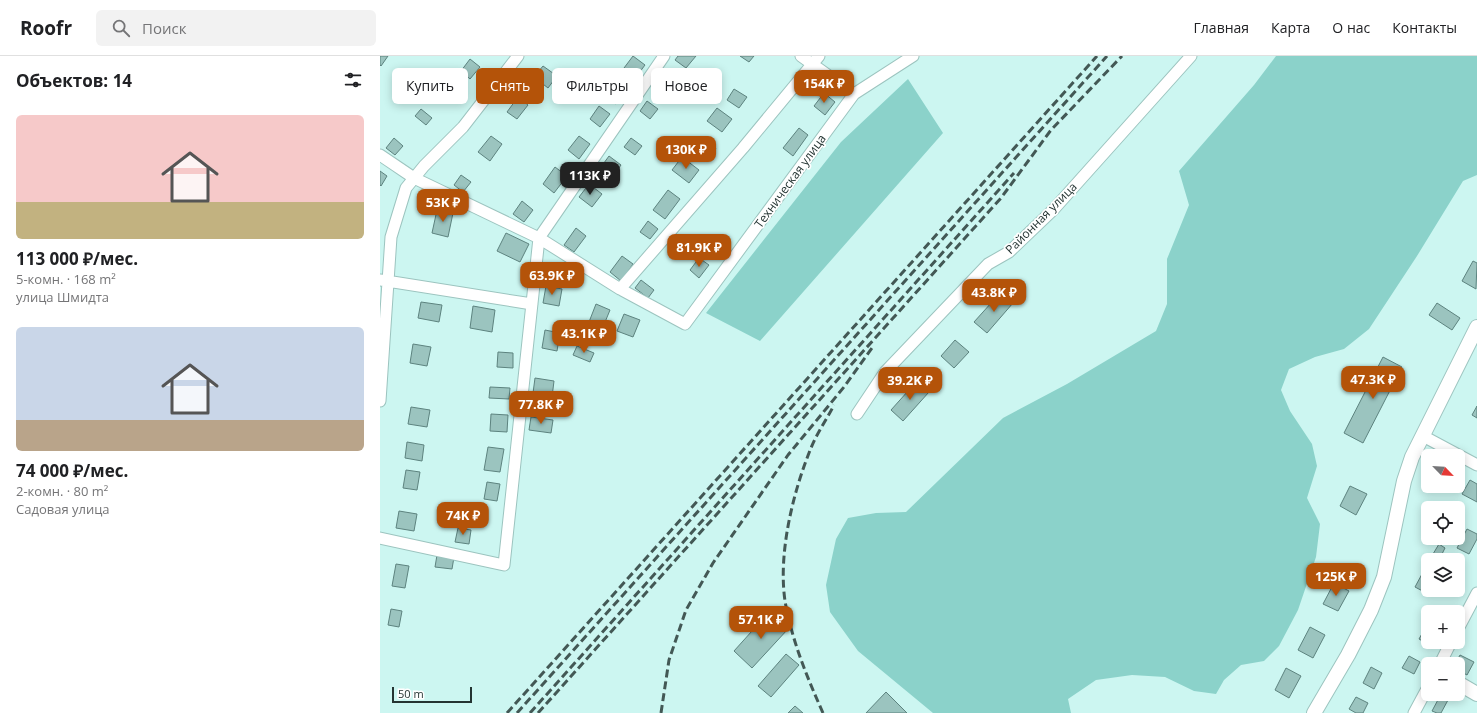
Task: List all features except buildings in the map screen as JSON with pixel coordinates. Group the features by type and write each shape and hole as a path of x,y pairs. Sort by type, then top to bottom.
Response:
{"street":[{"path":"380,401 384,281 391,237 406,188 463,127 518,56"},
{"path":"380,538 504,564 539,238 664,56"},
{"path":"801,56 816,60 854,94"},
{"name":"Техническая улица","path":"620,289 685,324 854,94 913,56"},
{"name":"Районная улица","path":"857,414 885,372 988,264 1009,252 1054,209 1192,56"},
{"path":"380,155 414,178 539,238 620,289 816,60"},
{"path":"384,281 532,304"},
{"path":"1314,713 1371,610 1384,577 1404,481 1423,436 1477,327"},
{"path":"1423,436 1477,465"},
{"path":"1465,616 1477,593"},
{"path":"1465,687 1477,694"},
{"path":"1414,713 1421,700"}],"shaded area":[{"path":"1276,56 1477,56 1477,175 1463,181 1417,256 1369,329 1344,349 1315,357 1289,369 1281,390 1290,411 1312,444 1317,466 1307,498 1320,524 1316,557 1298,610 1279,646 1264,661 1241,665 1224,680 1216,694 1194,691 1165,677 1132,675 1096,680 1068,699 1071,713 933,713 858,651 830,612 826,585 836,539 848,518 876,513 906,512 1003,418 1067,384 1156,331 1167,304 1167,259 1189,205 1179,171 1254,85"},
{"path":"908,79 943,133 760,341 706,313 841,142"}],"railway":[{"path":"507,713 1097,56"},
{"path":"517,713 1107,56"},
{"path":"538,713 1001,198 1051,130 1122,56"},
{"path":"530,713 1014,173"},
{"path":"661,713 669,660 686,610 713,563 788,455 844,387 872,348"},
{"path":"823,713 796,645 788,616 783,582 785,543 798,484 813,442 834,405"}]}
